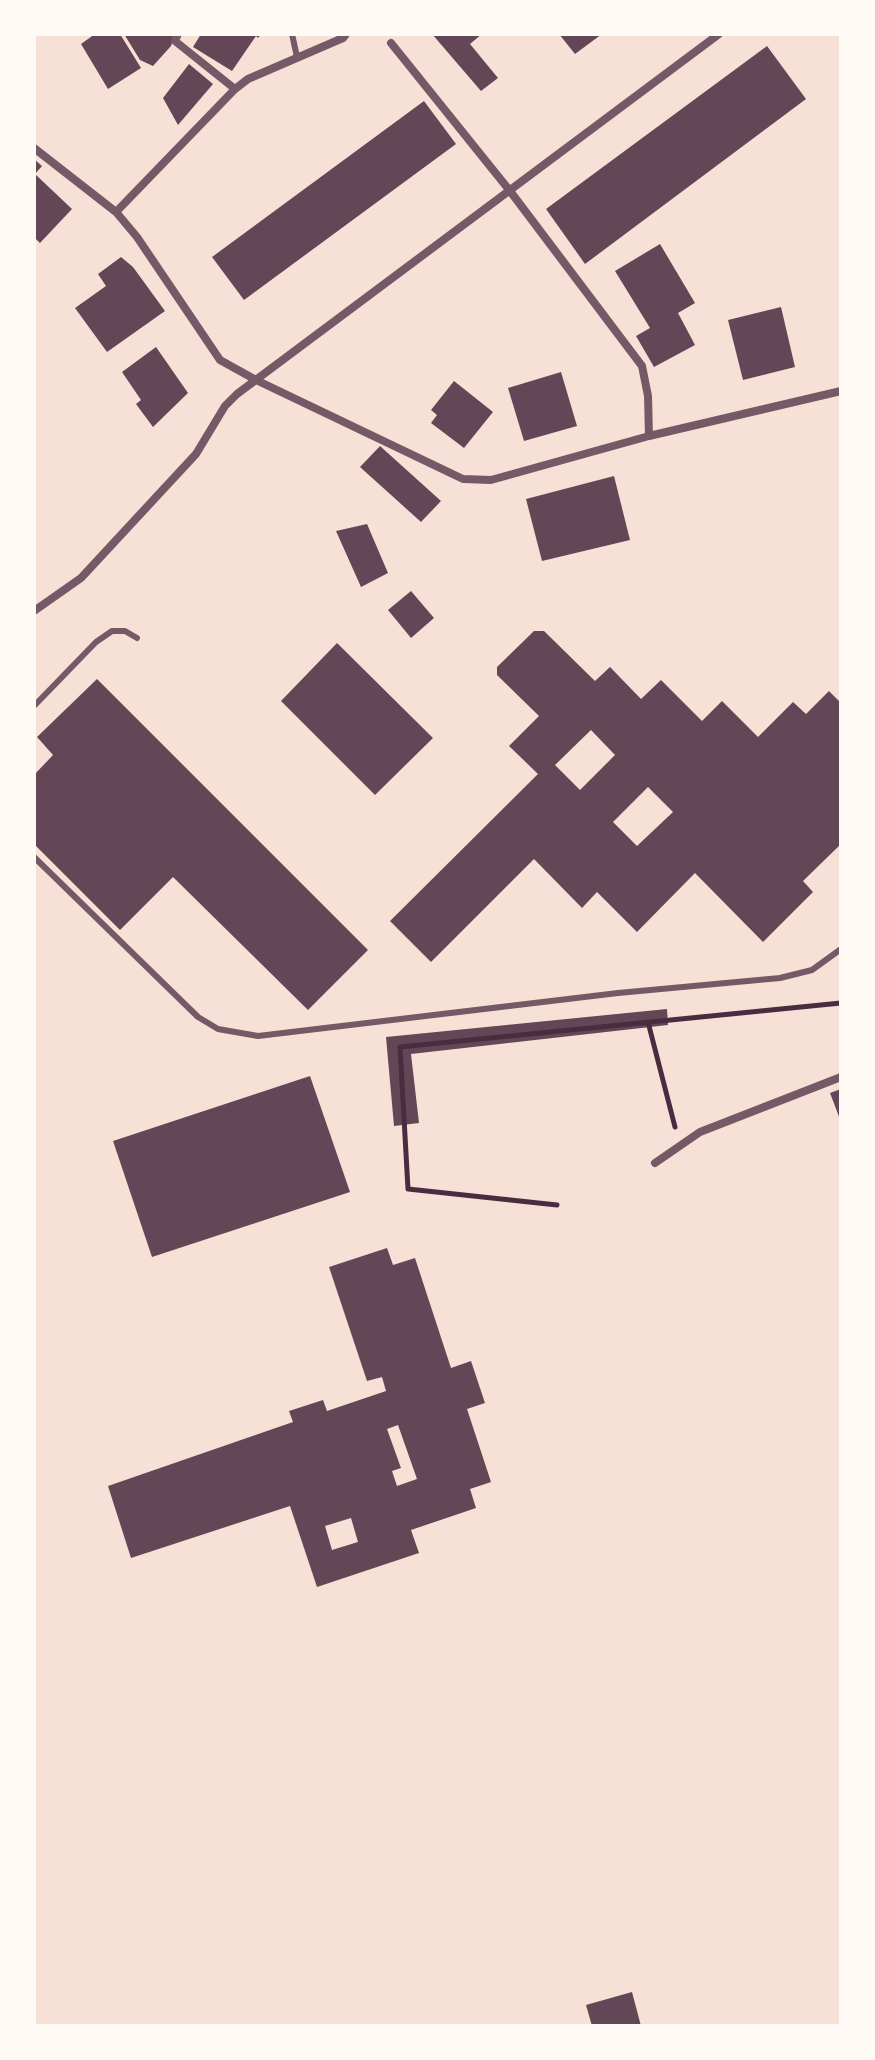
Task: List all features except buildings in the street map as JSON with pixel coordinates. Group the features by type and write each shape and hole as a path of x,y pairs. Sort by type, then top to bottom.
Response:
{"street":[{"path":"178,34 175,41 235,89"},
{"path":"116,212 235,89 248,79 346,34"},
{"path":"34,611 81,578 196,454 225,406 719,34"},
{"path":"391,43 510,191 642,366 648,396 649,436"},
{"path":"34,148 116,212 137,237 220,360 463,479 491,480 649,436 841,391"},
{"path":"655,1163 700,1132 841,1077"}],"lane":[{"path":"292,34 297,57"},
{"path":"34,706 96,642 112,631 125,631 137,638"},
{"path":"34,857 198,1017 218,1029 258,1036 632,991 780,978 812,970 841,949"}],"path":[{"path":"557,1205 408,1189 400,1047 841,1003"},
{"path":"648,1022 671,1113"}]}
